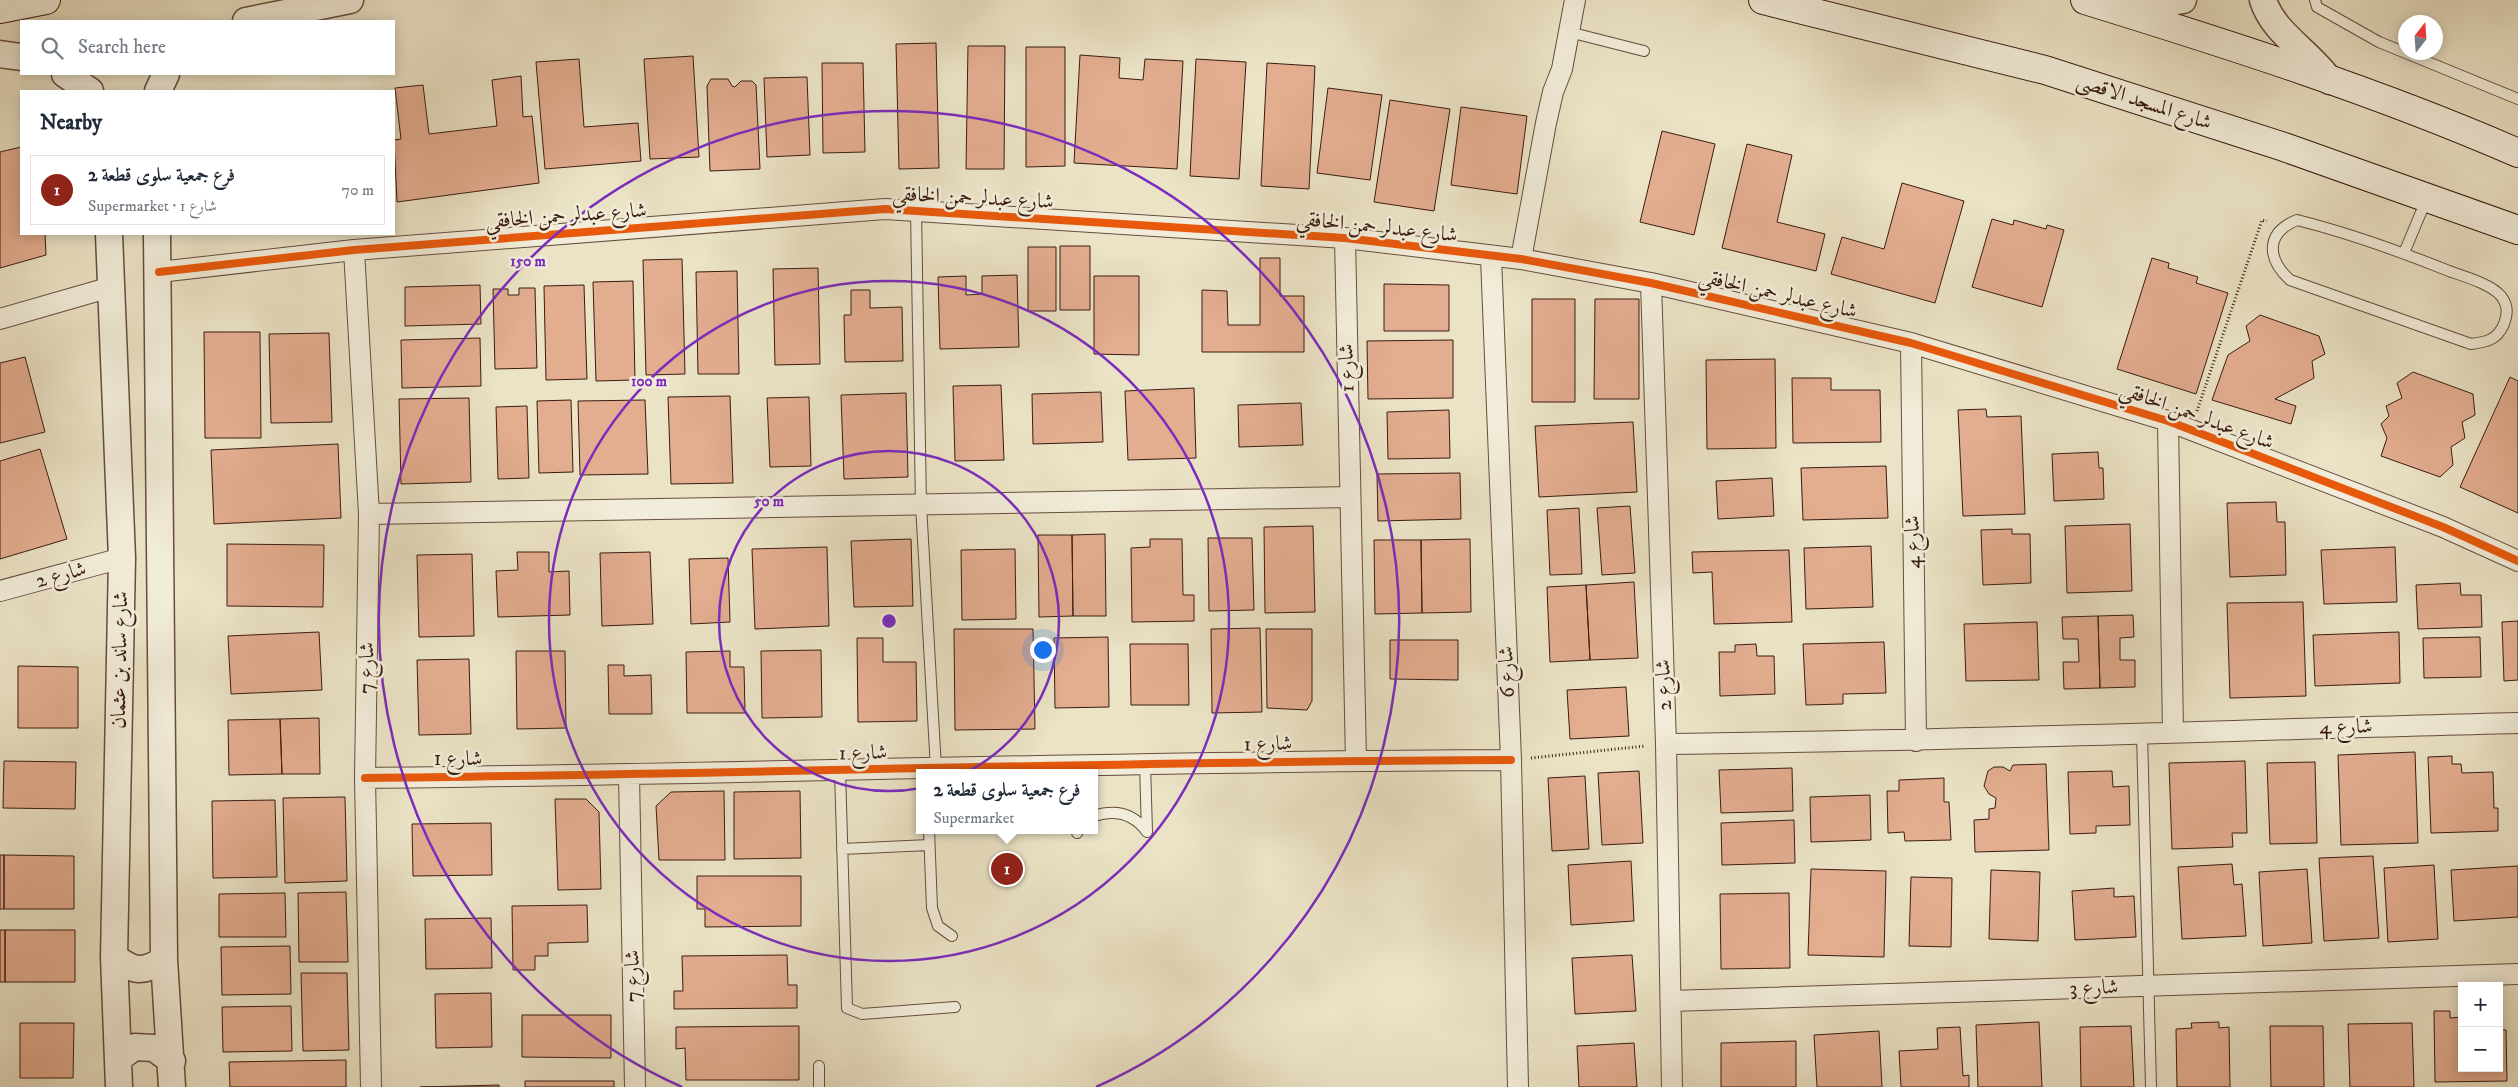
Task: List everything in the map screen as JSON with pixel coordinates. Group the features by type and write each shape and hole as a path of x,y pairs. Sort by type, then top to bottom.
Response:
{"main road":[{"path":"0,9 46,0"},
{"path":"2085,0 2222,42 2461,128 2518,153"},
{"name":"شارع المسجد الاقصى","path":"1767,1 2045,70 2284,147 2518,230"}],"street":[{"path":"251,20 350,0"},
{"path":"1521,259 1548,115 1553,92 1562,69 1575,0"},
{"path":"2133,15 2154,5 2183,0"},
{"path":"2263,0 2277,26 2309,55 2330,81"},
{"path":"0,54 20,57"},
{"path":"67,75 90,90"},
{"path":"93,90 102,75"},
{"path":"147,75 153,90"},
{"path":"158,90 166,75"},
{"name":"شارع عبدلر حمن الخافقي","path":"159,272 354,250 885,210 1345,238 1491,257 1521,259 1651,283 1911,343 2168,421 2443,527 2518,561"},
{"name":"شارع ساند بن عثمان","path":"109,235 122,558 114,957 119,1087"},
{"name":"شارع ساند بن عثمان","path":"157,235 159,272 164,960 172,1061 172,1087"},
{"name":"شارع 1","path":"1345,238 1356,760"},
{"name":"شارع 7","path":"354,250 368,514 366,778 371,1087"},
{"name":"شارع 6","path":"1491,257 1511,760 1518,1087"},
{"name":"شارع 2","path":"1651,283 1666,744 1672,1087"},
{"path":"0,319 110,287"},
{"name":"شارع 4","path":"1911,343 1916,742"},
{"path":"2168,421 2173,732"},
{"path":"368,514 1350,497"},
{"name":"شارع 2","path":"0,591 122,558"},
{"name":"شارع 4","path":"1666,744 1916,742 2173,732 2518,723"},
{"name":"شارع 1","path":"1074,769 1145,764 1356,760 1511,760"},
{"name":"شارع 1","path":"366,778 916,770"},
{"name":"شارع 7","path":"629,775 635,1087"},
{"path":"114,957 130,969 149,969 164,960"},
{"name":"شارع 3","path":"1671,1001 2518,974"},
{"path":"118,1060 134,1047 154,1048 172,1061"}],"lane":[{"path":"2315,0 2317,7 2379,42 2518,99"},
{"path":"1569,32 1644,51"},
{"path":"2404,253 2427,197"},
{"path":"916,212 921,505 930,769"},
{"path":"2297,220 2404,253 2474,280 2500,294 2507,306 2506,318 2500,332 2490,342 2471,344 2290,280 2279,270 2273,256 2272,242 2282,226 2297,220"},
{"path":"2142,733 2151,1087"},
{"path":"1098,815 1126,815 1139,821 1147,832 1145,764"},
{"path":"840,771 848,1008 862,1014 954,1007"},
{"path":"929,834 934,919 938,926 952,936"},
{"path":"842,849 929,845"},
{"path":"819,1066 819,1087"}],"path":[{"path":"2191,430 2262,220 2282,226"},
{"path":"1511,760 1666,744"}],"building":[{"path":"936,43 939,168 899,169 896,44"},
{"path":"968,46 1005,46 1004,169 966,169"},
{"path":"1026,47 1065,47 1065,166 1026,167"},
{"path":"1080,55 1120,58 1119,78 1143,80 1145,59 1183,61 1177,169 1074,163"},
{"path":"693,56 699,157 650,159 644,59"},
{"path":"579,59 584,127 638,123 641,161 545,169 536,62"},
{"path":"1196,59 1246,62 1239,179 1190,176"},
{"path":"822,63 863,63 865,152 823,153"},
{"path":"1267,63 1315,66 1309,189 1261,186"},
{"path":"521,76 523,117 532,116 539,183 397,202 395,140 401,139 395,88 423,85 429,134 497,126 492,80"},
{"path":"807,77 810,155 767,157 764,78"},
{"path":"711,79 728,79 732,86 735,87 741,81 752,81 756,85 760,169 710,171 707,86"},
{"path":"1328,88 1382,95 1370,180 1317,173"},
{"path":"1390,100 1450,109 1434,211 1374,202"},
{"path":"1461,107 1527,116 1517,194 1451,185"},
{"path":"1662,131 1715,144 1694,235 1640,222"},
{"path":"1747,144 1792,155 1777,222 1825,234 1816,271 1722,248"},
{"path":"20,147 20,235 45,235 46,255 0,268 0,152"},
{"path":"1902,183 1964,201 1935,303 1831,274 1842,237 1884,249"},
{"path":"1992,219 2013,225 2014,220 2046,229 2047,225 2064,230 2042,307 1972,287"},
{"path":"1060,246 1090,246 1090,310 1060,310"},
{"path":"1028,247 1056,247 1056,311 1028,311"},
{"path":"1260,258 1280,258 1280,296 1304,296 1304,352 1202,352 1202,290 1227,291 1228,325 1260,325"},
{"path":"2152,258 2169,263 2168,268 2198,277 2196,283 2228,293 2196,394 2117,369"},
{"path":"682,259 685,374 646,375 643,260"},
{"path":"818,268 820,364 775,365 773,269"},
{"path":"737,271 739,374 698,374 696,272"},
{"path":"1017,275 1019,347 940,349 938,277 966,276 966,295 982,294 982,276"},
{"path":"1094,276 1139,276 1139,355 1094,354"},
{"path":"633,281 635,380 596,381 593,282"},
{"path":"1384,284 1449,285 1449,331 1384,331"},
{"path":"480,285 481,324 405,326 405,287"},
{"path":"584,285 587,379 546,380 544,286"},
{"path":"519,288 535,288 537,368 495,369 493,289 508,289 508,295 519,295"},
{"path":"851,290 870,290 870,308 902,307 903,361 845,362 844,315 851,315"},
{"path":"1532,299 1575,299 1575,402 1532,402"},
{"path":"1595,299 1639,299 1639,399 1594,399"},
{"path":"2260,315 2319,336 2325,354 2312,361 2314,378 2275,399 2296,406 2291,424 2212,400 2228,355 2250,341 2246,326"},
{"path":"204,332 260,332 261,438 205,438"},
{"path":"329,333 332,422 271,423 269,334"},
{"path":"480,338 481,386 402,388 401,340"},
{"path":"1453,340 1453,398 1368,399 1367,341"},
{"path":"25,357 45,432 0,443 0,363"},
{"path":"1775,359 1776,448 1707,449 1706,360"},
{"path":"2413,372 2473,394 2475,415 2462,422 2465,438 2451,447 2453,465 2440,477 2381,456 2387,438 2381,424 2389,416 2386,406 2402,398 2397,383"},
{"path":"2510,377 2518,381 2518,513 2460,487"},
{"path":"1792,378 1831,378 1831,390 1880,390 1881,442 1793,443"},
{"path":"1001,385 1004,460 955,461 953,386"},
{"path":"1194,388 1196,458 1128,460 1125,391"},
{"path":"1101,392 1103,442 1033,444 1032,394"},
{"path":"906,393 908,477 844,479 841,395"},
{"path":"730,396 733,483 671,484 668,397"},
{"path":"809,397 811,466 770,467 767,398"},
{"path":"469,398 471,482 401,484 399,399"},
{"path":"571,400 573,472 539,473 537,401"},
{"path":"645,400 648,474 580,475 578,401"},
{"path":"1301,403 1303,445 1239,447 1238,405"},
{"path":"527,406 529,478 498,479 496,407"},
{"path":"1986,409 1987,417 2021,416 2025,514 1963,516 1958,410"},
{"path":"1449,410 1450,458 1388,459 1387,412"},
{"path":"1633,422 1637,492 1539,497 1535,426"},
{"path":"338,444 341,518 214,524 211,450"},
{"path":"40,449 67,539 0,559 0,461"},
{"path":"2098,452 2099,468 2103,468 2104,499 2054,501 2052,454"},
{"path":"1886,466 1888,518 1803,520 1801,468"},
{"path":"1460,473 1461,519 1378,521 1377,474"},
{"path":"1772,478 1774,516 1718,519 1716,481"},
{"path":"2276,502 2277,522 2285,522 2286,575 2230,577 2227,503"},
{"path":"1630,506 1635,573 1602,575 1597,508"},
{"path":"1579,508 1582,574 1550,575 1547,510"},
{"path":"2130,524 2132,591 2067,593 2065,526"},
{"path":"1313,526 1315,612 1265,613 1264,527"},
{"path":"2012,529 2012,534 2030,534 2031,583 1983,585 1981,530"},
{"path":"1105,534 1106,616 1073,616 1072,535"},
{"path":"1038,535 1072,535 1073,616 1039,617"},
{"path":"1208,538 1252,538 1254,610 1209,611"},
{"path":"911,539 913,606 854,607 851,541"},
{"path":"1150,539 1182,539 1183,595 1194,595 1194,621 1132,622 1131,548 1150,547"},
{"path":"1470,539 1471,612 1422,613 1421,540"},
{"path":"1374,540 1421,540 1422,613 1375,614"},
{"path":"227,544 324,545 323,607 227,606"},
{"path":"1871,546 1873,607 1806,609 1804,548"},
{"path":"827,547 829,626 755,629 752,549"},
{"path":"2395,547 2397,602 2324,604 2321,550"},
{"path":"1015,549 1016,619 962,620 961,550"},
{"path":"1789,550 1792,622 1714,624 1712,572 1693,573 1692,552"},
{"path":"517,552 549,552 549,572 569,571 570,615 498,617 496,571 518,570"},
{"path":"650,552 653,624 602,626 600,553"},
{"path":"472,554 474,636 419,637 417,555"},
{"path":"728,558 730,622 691,624 689,559"},
{"path":"1634,582 1638,658 1590,660 1586,585"},
{"path":"2460,583 2461,595 2481,595 2482,627 2418,629 2416,585"},
{"path":"1586,585 1590,660 1550,662 1547,587"},
{"path":"2303,602 2306,696 2230,698 2227,603"},
{"path":"2133,615 2134,637 2120,638 2120,660 2135,660 2135,687 2100,688 2098,616"},
{"path":"2098,616 2100,688 2064,689 2063,662 2079,662 2078,639 2063,639 2062,617"},
{"path":"2518,621 2518,680 2504,681 2502,622"},
{"path":"2037,622 2039,680 1966,681 1964,624"},
{"path":"1260,628 1262,712 1212,713 1211,629"},
{"path":"954,629 1033,629 1035,729 955,730"},
{"path":"1266,629 1312,629 1312,701 1307,710 1267,708"},
{"path":"319,632 322,690 231,694 228,636"},
{"path":"2399,632 2400,683 2315,686 2313,635"},
{"path":"1108,637 1109,707 1055,708 1054,638"},
{"path":"2480,637 2481,677 2424,678 2423,638"},
{"path":"857,638 883,638 883,662 916,662 917,721 858,722"},
{"path":"1390,640 1458,640 1458,680 1390,679"},
{"path":"1884,642 1886,693 1843,694 1843,704 1806,705 1803,644"},
{"path":"1130,644 1188,644 1189,705 1131,705"},
{"path":"1756,644 1757,656 1774,656 1775,694 1720,696 1719,652 1735,652 1735,645"},
{"path":"821,650 822,717 762,718 761,651"},
{"path":"516,651 565,651 566,728 517,729"},
{"path":"730,651 730,667 744,667 745,713 687,713 686,652"},
{"path":"469,659 471,734 419,735 417,660"},
{"path":"608,665 624,665 624,676 651,675 652,714 609,714"},
{"path":"18,666 78,667 78,728 18,728"},
{"path":"1626,687 1629,736 1570,739 1567,690"},
{"path":"319,718 320,774 282,774 280,719"},
{"path":"280,719 282,774 229,775 228,720"},
{"path":"2415,752 2418,843 2341,845 2338,755"},
{"path":"2452,756 2452,764 2461,764 2462,773 2493,772 2494,808 2498,808 2498,831 2431,833 2428,757"},
{"path":"4,761 76,762 75,809 3,808"},
{"path":"2245,761 2247,833 2232,833 2233,847 2172,849 2169,763"},
{"path":"2315,762 2317,843 2270,844 2267,763"},
{"path":"2046,764 2049,850 1975,852 1974,820 1989,819 1989,809 1995,808 1996,798 1989,794 1984,786 1988,771 1994,767 2003,767 2010,771 2013,765"},
{"path":"1792,768 1793,811 1721,813 1719,770"},
{"path":"1639,771 1643,843 1602,845 1598,773"},
{"path":"2112,771 2113,787 2129,786 2130,825 2096,826 2096,833 2070,834 2068,772"},
{"path":"1585,776 1589,849 1552,851 1548,778"},
{"path":"1944,778 1944,802 1949,802 1951,840 1905,841 1904,832 1888,833 1887,791 1899,791 1899,780"},
{"path":"724,791 725,860 659,860 656,806 671,792"},
{"path":"800,791 801,858 734,859 734,792"},
{"path":"1870,795 1871,840 1811,842 1810,797"},
{"path":"345,797 347,881 285,883 283,798"},
{"path":"555,799 586,799 599,812 601,889 558,890"},
{"path":"275,800 277,877 213,878 212,801"},
{"path":"1794,820 1795,863 1722,865 1721,823"},
{"path":"491,823 492,875 413,876 412,824"},
{"path":"0,855 4,855 4,909 0,909"},
{"path":"4,855 74,856 74,909 4,909"},
{"path":"2373,856 2379,938 2324,941 2319,858"},
{"path":"1631,861 1634,921 1571,925 1568,865"},
{"path":"2232,864 2234,885 2242,884 2246,936 2182,939 2178,867"},
{"path":"2434,865 2438,939 2388,942 2384,868"},
{"path":"2518,866 2518,917 2454,921 2451,870"},
{"path":"1811,869 1886,871 1884,957 1808,955"},
{"path":"2307,869 2312,943 2263,946 2259,872"},
{"path":"1991,870 2040,872 2038,941 1989,939"},
{"path":"697,876 801,876 801,926 705,927 705,909 697,909"},
{"path":"1911,877 1952,878 1951,947 1909,946"},
{"path":"2114,888 2114,897 2134,896 2136,937 2075,940 2072,891"},
{"path":"346,892 348,962 299,962 298,893"},
{"path":"285,893 286,937 219,937 219,894"},
{"path":"1789,893 1790,968 1721,969 1720,894"},
{"path":"587,905 588,942 548,943 548,956 535,956 535,970 513,970 512,906"},
{"path":"491,918 492,968 426,969 425,919"},
{"path":"0,930 5,930 5,982 0,982"},
{"path":"5,930 75,930 75,982 5,982"},
{"path":"290,946 291,994 222,995 221,947"},
{"path":"787,955 788,985 797,985 797,1008 674,1009 674,991 683,991 682,956"},
{"path":"1632,955 1636,1011 1575,1014 1572,958"},
{"path":"301,973 347,973 349,1050 303,1051"},
{"path":"491,993 492,1047 436,1048 435,994"},
{"path":"291,1006 292,1051 223,1052 222,1007"},
{"path":"2434,1011 2450,1011 2450,1018 2458,1017 2458,1072 2503,1072 2503,1030 2506,1030 2507,1081 2435,1082"},
{"path":"522,1015 611,1015 611,1058 522,1057"},
{"path":"2039,1022 2042,1087 1978,1087 1976,1025"},
{"path":"2219,1022 2219,1028 2229,1027 2230,1087 2177,1087 2176,1029 2192,1028 2191,1023"},
{"path":"20,1023 74,1023 73,1078 20,1078"},
{"path":"2412,1023 2414,1087 2350,1087 2348,1024"},
{"path":"799,1026 799,1080 686,1080 685,1048 676,1049 676,1027"},
{"path":"2131,1026 2134,1087 2081,1087 2080,1027"},
{"path":"2270,1026 2323,1026 2324,1087 2271,1087"},
{"path":"1960,1027 1963,1076 1969,1075 1969,1087 1901,1087 1899,1051 1938,1049 1937,1028"},
{"path":"1879,1031 1882,1087 1817,1087 1814,1035"},
{"path":"1796,1041 1796,1087 1721,1087 1721,1043"},
{"path":"1634,1043 1637,1087 1579,1087 1577,1046"},
{"path":"346,1060 346,1087 230,1087 229,1062"},
{"path":"525,1081 614,1081 614,1087 525,1087"},
{"path":"499,1085 499,1087 420,1087"}],"cycle path":[{"path":"159,272 354,250 885,209 1345,238 1521,259 1651,283 1911,343 2168,421 2443,527 2518,561"},
{"path":"365,778 1224,763 1511,760"}],"place":[{"name":"فرع جمعية سلوى قطعة 2","path":"1007,869"}]}
